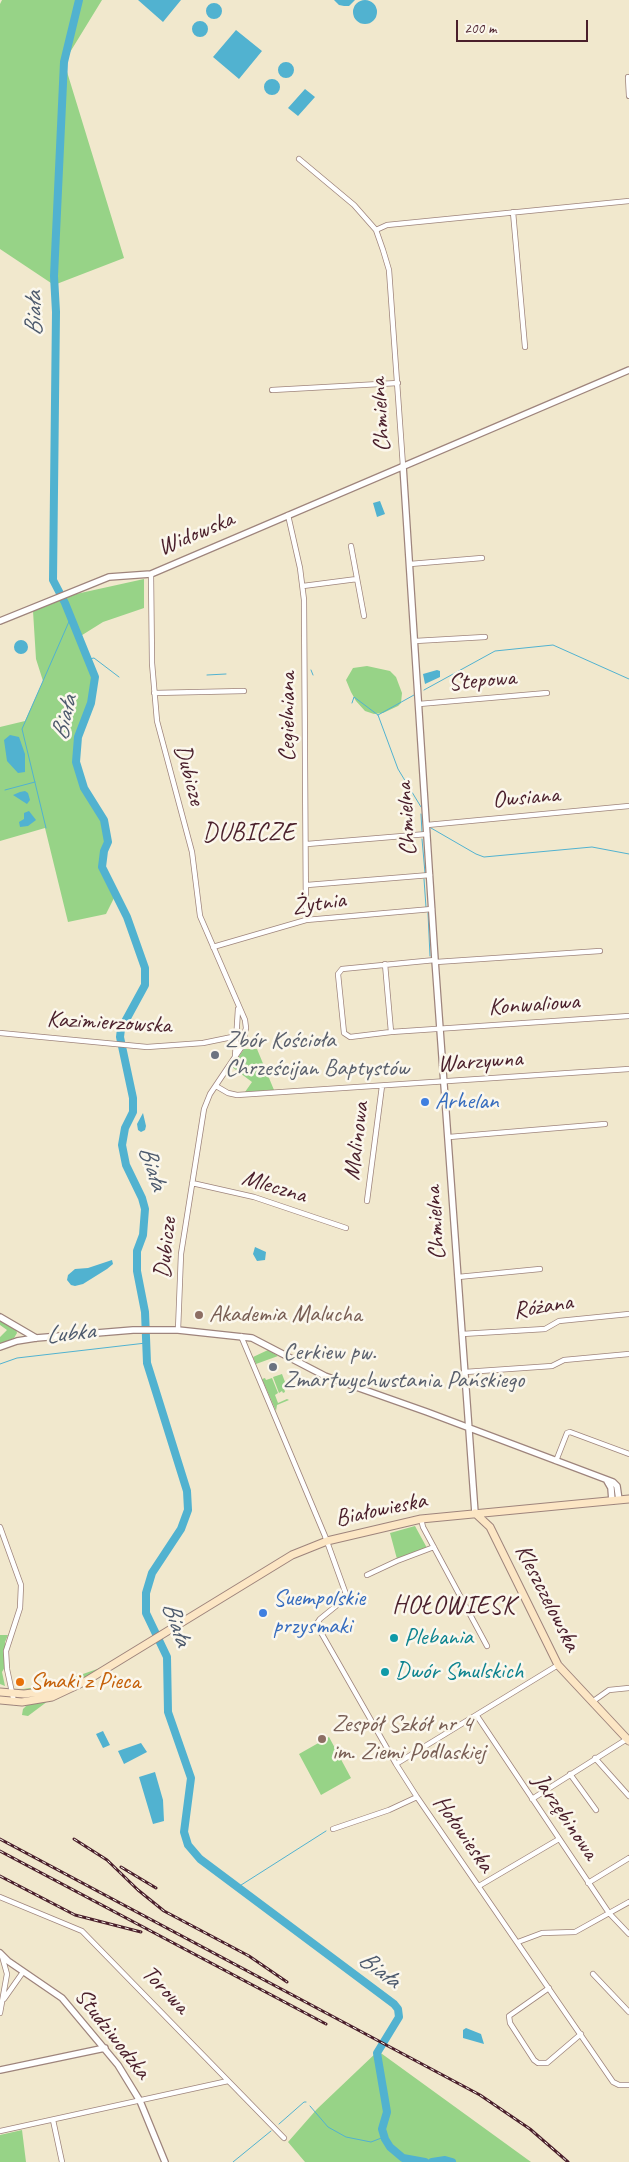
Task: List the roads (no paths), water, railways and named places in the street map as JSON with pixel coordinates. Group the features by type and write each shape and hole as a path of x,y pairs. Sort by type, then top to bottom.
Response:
{"main road":[{"name":"Białowieska","path":"73,1687 292,1555 328,1542 422,1519 629,1499"},
{"path":"490,1527 495,1511"},
{"name":"Kleszczelowska","path":"475,1513 490,1527 558,1665 628,1740"},
{"path":"0,1692 13,1694 37,1693 73,1687"},
{"path":"0,1700 14,1702 52,1697 73,1687"}],"street":[{"path":"628,77 629,96"},
{"name":"Chmielna","path":"299,159 349,199 376,230 389,270 435,961 475,1513"},
{"path":"376,230 387,225 629,201"},
{"path":"513,212 525,347"},
{"name":"Widowska","path":"0,621 109,577 151,574 629,370"},
{"path":"272,390 398,384"},
{"name":"Cegielniana","path":"288,515 303,586 307,844 306,920"},
{"path":"351,546 364,616"},
{"path":"410,564 482,558"},
{"name":"Dubicze","path":"151,574 154,692 157,721 192,852 200,916 245,1020 245,1037 242,1048 216,1086 204,1109 181,1254 178,1330"},
{"path":"303,586 357,579"},
{"path":"415,641 486,637"},
{"path":"154,692 244,691"},
{"name":"Stepowa","path":"419,704 547,692"},
{"name":"Owsiana","path":"427,825 629,806"},
{"path":"307,844 427,834"},
{"path":"307,885 430,875"},
{"name":"Żytnia","path":"213,947 306,920 432,909"},
{"path":"391,1032 385,964 600,951"},
{"name":"Konwaliowa","path":"385,964 345,968 339,971 343,1030 346,1036 629,1016"},
{"name":"Dubicze","path":"235,1059 238,1006"},
{"name":"Kazimierzowska","path":"0,1033 147,1047 195,1044 237,1036 245,1037"},
{"name":"Warzywna","path":"216,1086 228,1093 237,1095 629,1069"},
{"name":"Malinowa","path":"368,1201 382,1086"},
{"path":"449,1137 605,1124"},
{"name":"Mleczna","path":"192,1183 254,1197 346,1228"},
{"path":"458,1277 540,1270"},
{"name":"Różana","path":"462,1334 545,1328 559,1321 629,1314"},
{"path":"0,1317 36,1338"},
{"path":"17,1341 20,1329"},
{"path":"0,1348 17,1341 36,1338 133,1330 178,1330 241,1336 262,1342 324,1376 607,1481 616,1500"},
{"path":"241,1336 328,1542"},
{"path":"465,1372 552,1366 564,1360 629,1354"},
{"path":"556,1461 567,1433 570,1432 629,1454"},
{"path":"422,1519 422,1526 487,1646"},
{"path":"0,1527 21,1585 20,1608 6,1651 7,1669 14,1702"},
{"name":"Hołowieska","path":"328,1542 347,1597 320,1619 318,1625 417,1798 613,2082 619,2085 629,2085"},
{"path":"367,1575 434,1547"},
{"path":"396,1764 558,1665"},
{"path":"592,1702 609,1690 629,1688"},
{"name":"Jarzębinowa","path":"477,1716 588,1883 609,1913 629,1934"},
{"path":"532,1799 595,1758 628,1740"},
{"path":"595,1758 629,1796"},
{"path":"570,1774 596,1810"},
{"path":"333,1828 417,1798"},
{"path":"479,1886 559,1839"},
{"path":"588,1883 629,1858"},
{"name":"Torowa","path":"0,1897 82,1931 284,2138"},
{"path":"518,1942 542,1933 575,1932 629,1902"},
{"path":"0,2013 4,2000 7,1974 1,1955"},
{"name":"Studziwodzka","path":"1,1955 62,1998 105,2048 129,2080 140,2101 165,2162"},
{"path":"4,2000 23,1972"},
{"path":"593,1974 629,2012"},
{"path":"549,1988 509,2016 510,2023 534,2060 538,2063 547,2063 581,2034"},
{"path":"0,2070 105,2048"},
{"path":"0,2131 228,2081"},
{"path":"53,2120 62,2162"}],"water":[{"path":"138,0 181,0 163,22"},
{"path":"334,0 355,0 349,6 344,6 339,5"},
{"path":"365,0 370,1 376,7 376,17 370,23 365,24 360,23 354,17 353,12 354,7 360,1"},
{"path":"214,3 220,5 222,11 220,17 214,19 208,17 206,11 208,5"},
{"path":"200,21 206,23 208,29 206,35 200,37 194,35 192,29 194,23"},
{"path":"236,30 262,51 239,79 213,57"},
{"path":"286,62 292,64 294,70 292,76 286,78 280,76 278,70 280,64"},
{"path":"272,79 278,81 280,87 278,93 272,95 266,93 264,87 266,81"},
{"path":"305,89 315,97 298,116 288,108"},
{"path":"380,501 385,514 377,517 373,503"},
{"path":"21,640 26,642 28,647 26,652 21,654 16,652 14,647 16,642"},
{"path":"437,670 440,671 440,677 425,684 423,674"},
{"path":"10,735 19,737 25,754 25,772 18,773 7,761 4,740"},
{"path":"25,791 28,793 30,800 27,804 13,795"},
{"path":"29,811 36,820 28,826 20,827 19,822 24,819 24,813"},
{"path":"143,1113 146,1126 145,1130 141,1132 138,1130 137,1124"},
{"path":"255,1247 266,1252 265,1260 257,1261 253,1254"},
{"path":"112,1260 113,1264 107,1269 83,1284 71,1285 67,1280 68,1275 75,1269 88,1268"},
{"path":"103,1731 110,1745 103,1748 96,1734"},
{"path":"141,1743 147,1752 124,1764 118,1751"},
{"path":"155,1772 163,1800 164,1821 153,1824 139,1777"},
{"path":"466,2028 481,2034 484,2044 463,2038 463,2030"}],"waterway":[{"name":"Biała","path":"79,0 64,62 54,276 56,312 53,580 65,603 95,677 91,703 78,737 76,762 84,788 104,820 108,842 104,851 102,867 127,917 145,968 145,985 121,1029 120,1037 133,1098 133,1112 125,1128 122,1145 126,1165 142,1198 145,1209 143,1235 137,1251 137,1271 145,1312 147,1363 187,1491 188,1510 181,1529 152,1573 146,1593 146,1613 167,1657 168,1712 191,1778 184,1832 188,1845 200,1859 394,2004 398,2009 399,2017 377,2053 387,2112 382,2129 390,2147 403,2158 425,2162"},
{"path":"46,828 22,729 71,617"},
{"path":"424,690 495,651 553,645 629,679"},
{"path":"89,659 94,658 119,677"},
{"path":"311,670 313,675"},
{"path":"207,675 226,674"},
{"path":"378,715 414,695"},
{"path":"352,703 354,697 378,715 398,769 421,807"},
{"path":"5,790 35,782"},
{"path":"421,814 422,832"},
{"path":"431,828 484,857 592,847 629,854"},
{"path":"422,839 425,873"},
{"path":"424,879 426,907"},
{"path":"428,913 430,956"},
{"name":"Lubka","path":"0,1364 17,1358 146,1343"},
{"path":"238,1887 326,1831"},
{"path":"279,2124 306,2102"},
{"path":"310,2106 328,2127 346,2137 371,2142 384,2137"},
{"path":"233,2162 271,2131"},
{"name":"Biała","path":"432,2162 445,2160 452,2162"}],"railway":[{"path":"0,1839 480,2095 530,2129 568,2162"},
{"path":"74,1839 107,1860 138,1890 164,1911 249,1956 287,1982"},
{"path":"0,1851 326,2024"},
{"path":"121,1867 156,1888"},
{"path":"0,1876 75,1915 141,1932"}],"place":[{"name":"Zbór Kościoła Chrześcijan Baptystów","path":"215,1055"},
{"name":"Arhelan","path":"425,1102"},
{"name":"Akademia Malucha","path":"199,1315"},
{"name":"Cerkiew pw. Zmartwychwstania Pańskiego","path":"273,1367"},
{"name":"Suempolskie przysmaki","path":"263,1613"},
{"name":"Plebania","path":"394,1638"},
{"name":"Dwór Smulskich","path":"385,1672"},
{"name":"Smaki z Pieca","path":"20,1682"},
{"name":"Zespół Szkół nr 4 im. Ziemi Podlaskiej","path":"322,1739"}],"district":[{"name":"DUBICZE","path":"249,833"},
{"name":"HOŁOWIESK","path":"454,1606"}]}
